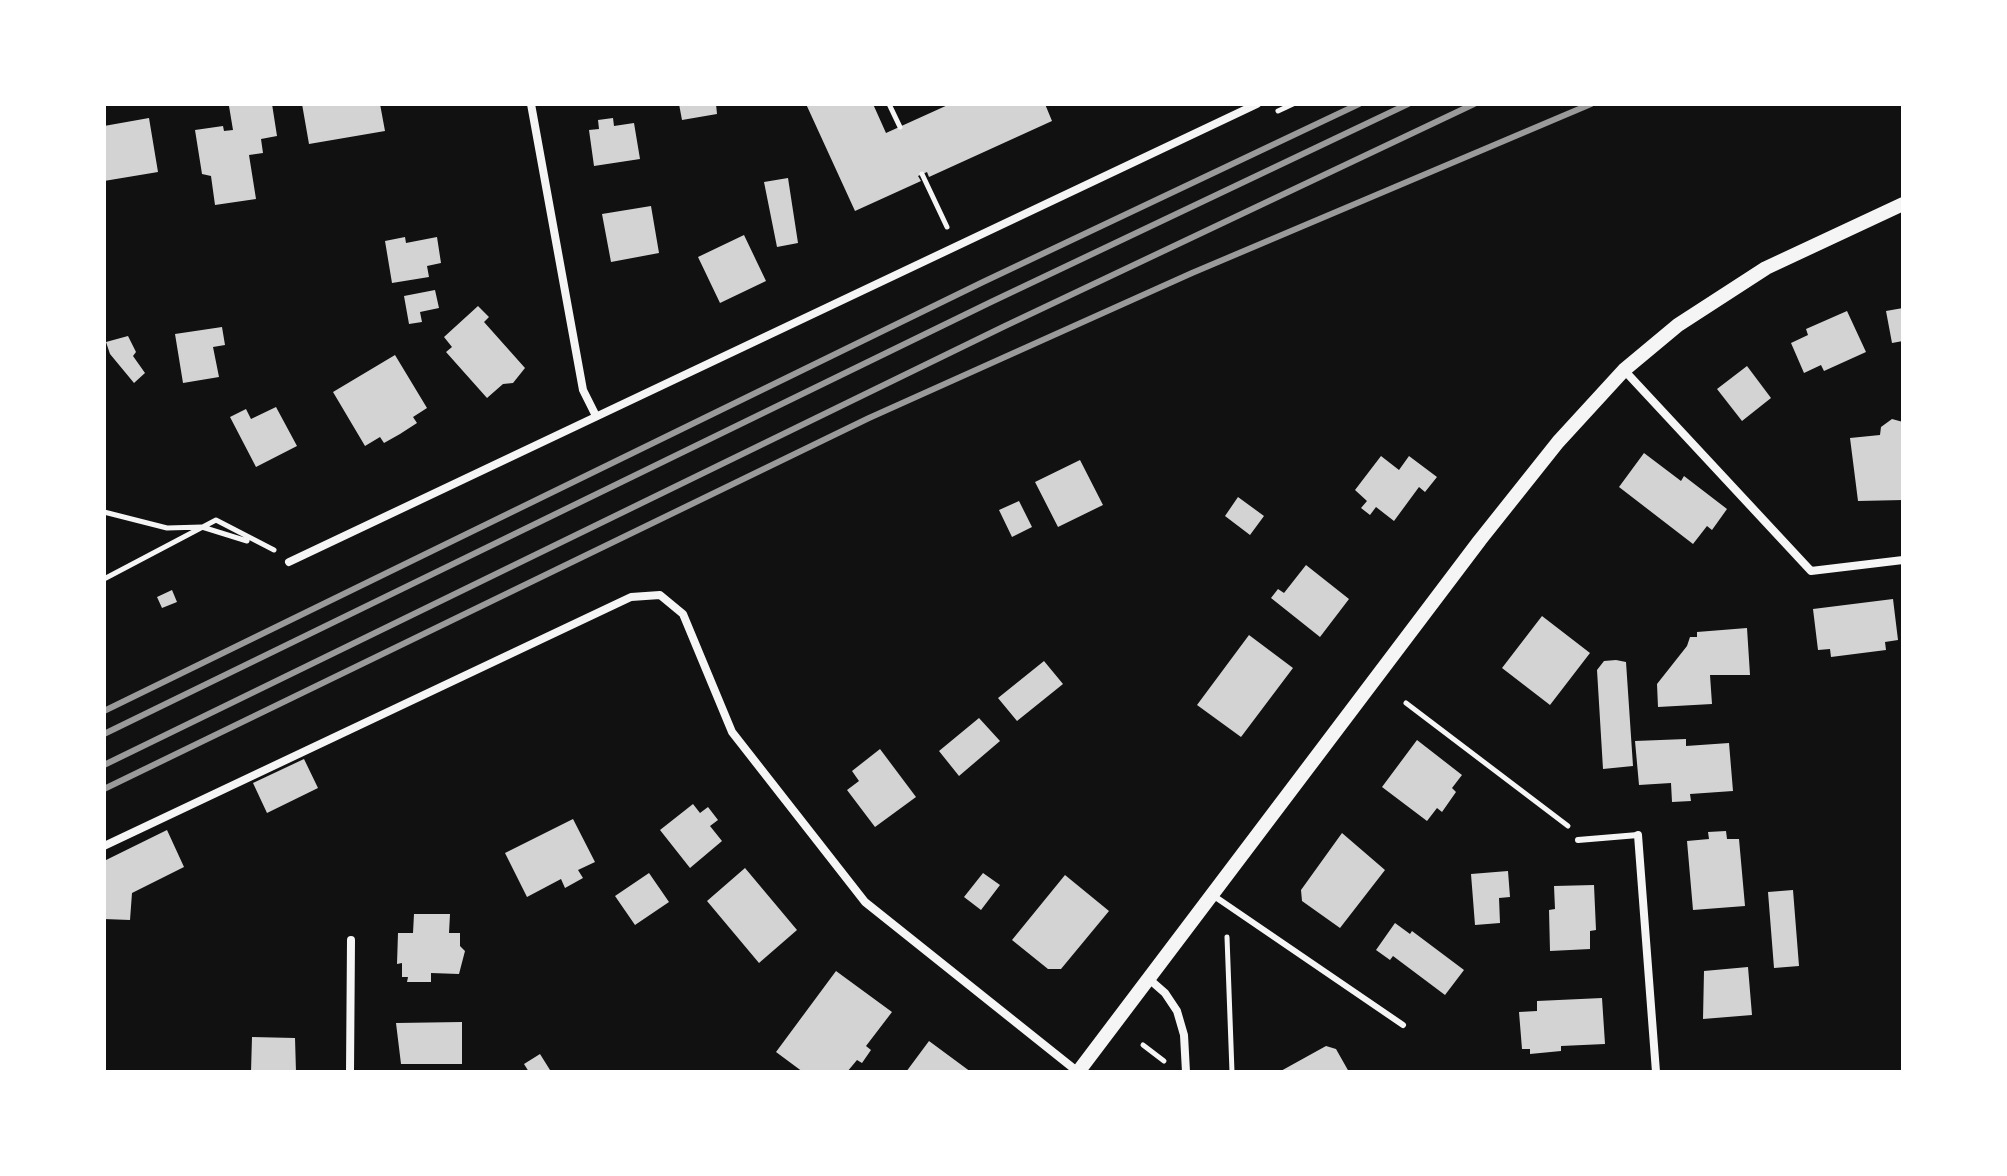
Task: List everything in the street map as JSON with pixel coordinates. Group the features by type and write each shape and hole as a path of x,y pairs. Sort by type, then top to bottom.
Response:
{"street":[{"path":"531,104 583,390 596,416"},
{"path":"289,562 1257,104"},
{"path":"104,846 631,597 660,595 683,614 732,732 865,902 1078,1072 1480,540 1558,442 1624,370 1678,325 1766,268 1903,204"},
{"path":"1624,370 1811,571 1903,560"},
{"path":"1638,835 1656,1072"},
{"path":"350,1072 351,940"},
{"path":"1149,979 1165,993 1177,1011 1184,1035 1186,1072"}],"lane":[{"path":"1578,840 1638,835"},
{"path":"1212,895 1403,1025"}],"path":[{"path":"889,104 900,127"},
{"path":"922,174 947,228"},
{"path":"104,512 167,528 202,527 271,548 216,520 202,527 104,579"},
{"path":"1406,703 1565,822 1578,840"},
{"path":"1227,937 1232,1072"},
{"path":"1143,1045 1161,1057 1169,1072"}],"building":[{"path":"272,104 277,136 261,139 263,153 249,155 256,199 215,205 211,176 202,174 195,130 223,126 224,131 233,130 229,106"},
{"path":"302,104 380,104 385,131 309,144"},
{"path":"679,104 716,104 717,114 682,120"},
{"path":"806,104 873,104 886,133 950,104 1045,104 1052,121 929,177 927,172 918,176 921,181 855,211"},
{"path":"149,118 158,172 104,181 104,126"},
{"path":"613,118 614,126 634,123 640,159 594,166 589,130 599,129 598,120"},
{"path":"788,178 798,243 777,247 764,182"},
{"path":"651,206 659,253 611,262 602,214"},
{"path":"744,235 766,281 720,303 698,257"},
{"path":"405,237 406,243 437,237 441,263 427,266 429,277 392,283 385,241"},
{"path":"435,290 439,308 420,312 422,322 409,324 404,296"},
{"path":"478,306 489,317 484,322 525,368 513,383 503,384 487,398 446,352 452,347 444,337"},
{"path":"1903,308 1903,341 1892,343 1886,311"},
{"path":"1847,311 1866,352 1824,371 1821,365 1804,373 1791,343 1808,335 1806,329"},
{"path":"222,327 225,345 213,347 219,377 183,383 175,334"},
{"path":"128,336 136,352 133,356 145,373 134,383 110,354 106,342"},
{"path":"395,355 427,408 413,417 417,423 400,434 384,443 380,437 365,446 333,392"},
{"path":"1747,366 1771,398 1742,421 1717,389"},
{"path":"276,407 297,446 256,467 230,417 246,409 251,419"},
{"path":"1892,419 1903,422 1903,500 1858,501 1850,438 1880,435 1881,427"},
{"path":"1644,453 1681,481 1684,476 1727,509 1712,530 1707,526 1693,544 1619,487"},
{"path":"1381,456 1399,470 1409,456 1437,477 1425,492 1419,487 1394,521 1376,507 1370,515 1361,508 1367,501 1355,490"},
{"path":"1080,460 1103,505 1058,527 1035,482"},
{"path":"1238,497 1264,516 1250,535 1225,516"},
{"path":"1019,501 1032,527 1012,537 999,510"},
{"path":"1306,565 1349,599 1320,637 1271,598 1278,589 1284,593"},
{"path":"172,590 177,602 162,608 157,597"},
{"path":"1893,599 1898,640 1885,642 1886,650 1831,657 1830,649 1818,650 1813,609"},
{"path":"1542,616 1590,653 1550,705 1502,668"},
{"path":"1747,628 1750,675 1710,675 1712,704 1658,707 1657,684 1687,646 1690,637 1697,637 1697,632"},
{"path":"1249,635 1293,668 1241,737 1197,705"},
{"path":"1044,661 1063,684 1017,721 998,698"},
{"path":"1604,661 1626,662 1633,766 1603,769 1597,670"},
{"path":"979,718 1000,741 959,776 939,751"},
{"path":"1686,739 1686,746 1729,743 1733,791 1690,794 1691,801 1672,802 1671,783 1639,785 1635,741"},
{"path":"1417,740 1462,775 1452,788 1456,792 1442,812 1437,808 1427,821 1382,787"},
{"path":"880,749 916,797 875,827 847,790 859,781 852,771"},
{"path":"304,759 318,788 267,813 253,783"},
{"path":"693,804 700,813 708,807 718,820 710,826 722,841 690,868 660,830"},
{"path":"573,819 595,862 578,870 583,878 565,888 561,879 527,897 505,853"},
{"path":"167,830 184,867 132,893 130,920 104,919 104,861"},
{"path":"1726,831 1727,839 1739,839 1745,906 1693,910 1687,841 1709,839 1708,832"},
{"path":"1342,833 1385,870 1340,928 1302,901 1301,890"},
{"path":"745,868 797,930 759,963 707,901"},
{"path":"1508,871 1510,897 1499,898 1500,923 1475,925 1471,874"},
{"path":"649,873 669,902 635,925 615,896"},
{"path":"983,873 1000,885 981,910 964,897"},
{"path":"1065,875 1109,911 1061,969 1048,969 1012,940"},
{"path":"1594,885 1596,930 1590,931 1590,949 1550,951 1549,910 1555,909 1554,886"},
{"path":"1793,890 1799,966 1774,968 1768,892"},
{"path":"414,914 450,914 449,933 460,933 460,946 465,951 459,974 431,973 431,982 407,982 408,977 402,977 402,963 397,964 398,933 413,933"},
{"path":"1395,923 1410,934 1412,931 1464,970 1445,995 1393,956 1390,960 1376,950"},
{"path":"1748,967 1752,1015 1703,1019 1704,971"},
{"path":"836,971 892,1012 866,1046 871,1050 862,1063 857,1060 847,1072 803,1072 776,1052"},
{"path":"1602,998 1605,1044 1561,1046 1561,1051 1530,1054 1530,1049 1522,1049 1519,1012 1537,1011 1537,1001"},
{"path":"462,1022 462,1064 401,1064 396,1023"},
{"path":"252,1037 295,1038 296,1072 251,1072"},
{"path":"929,1041 971,1072 906,1072"},
{"path":"1326,1046 1336,1049 1349,1072 1279,1072"},
{"path":"540,1054 550,1070 529,1072 524,1064"}],"railway":[{"path":"104,711 983,282 1359,104"},
{"path":"104,734 991,302 1408,104"},
{"path":"104,765 1005,326 1474,104"},
{"path":"104,789 869,418 1192,273 1591,104"}]}
